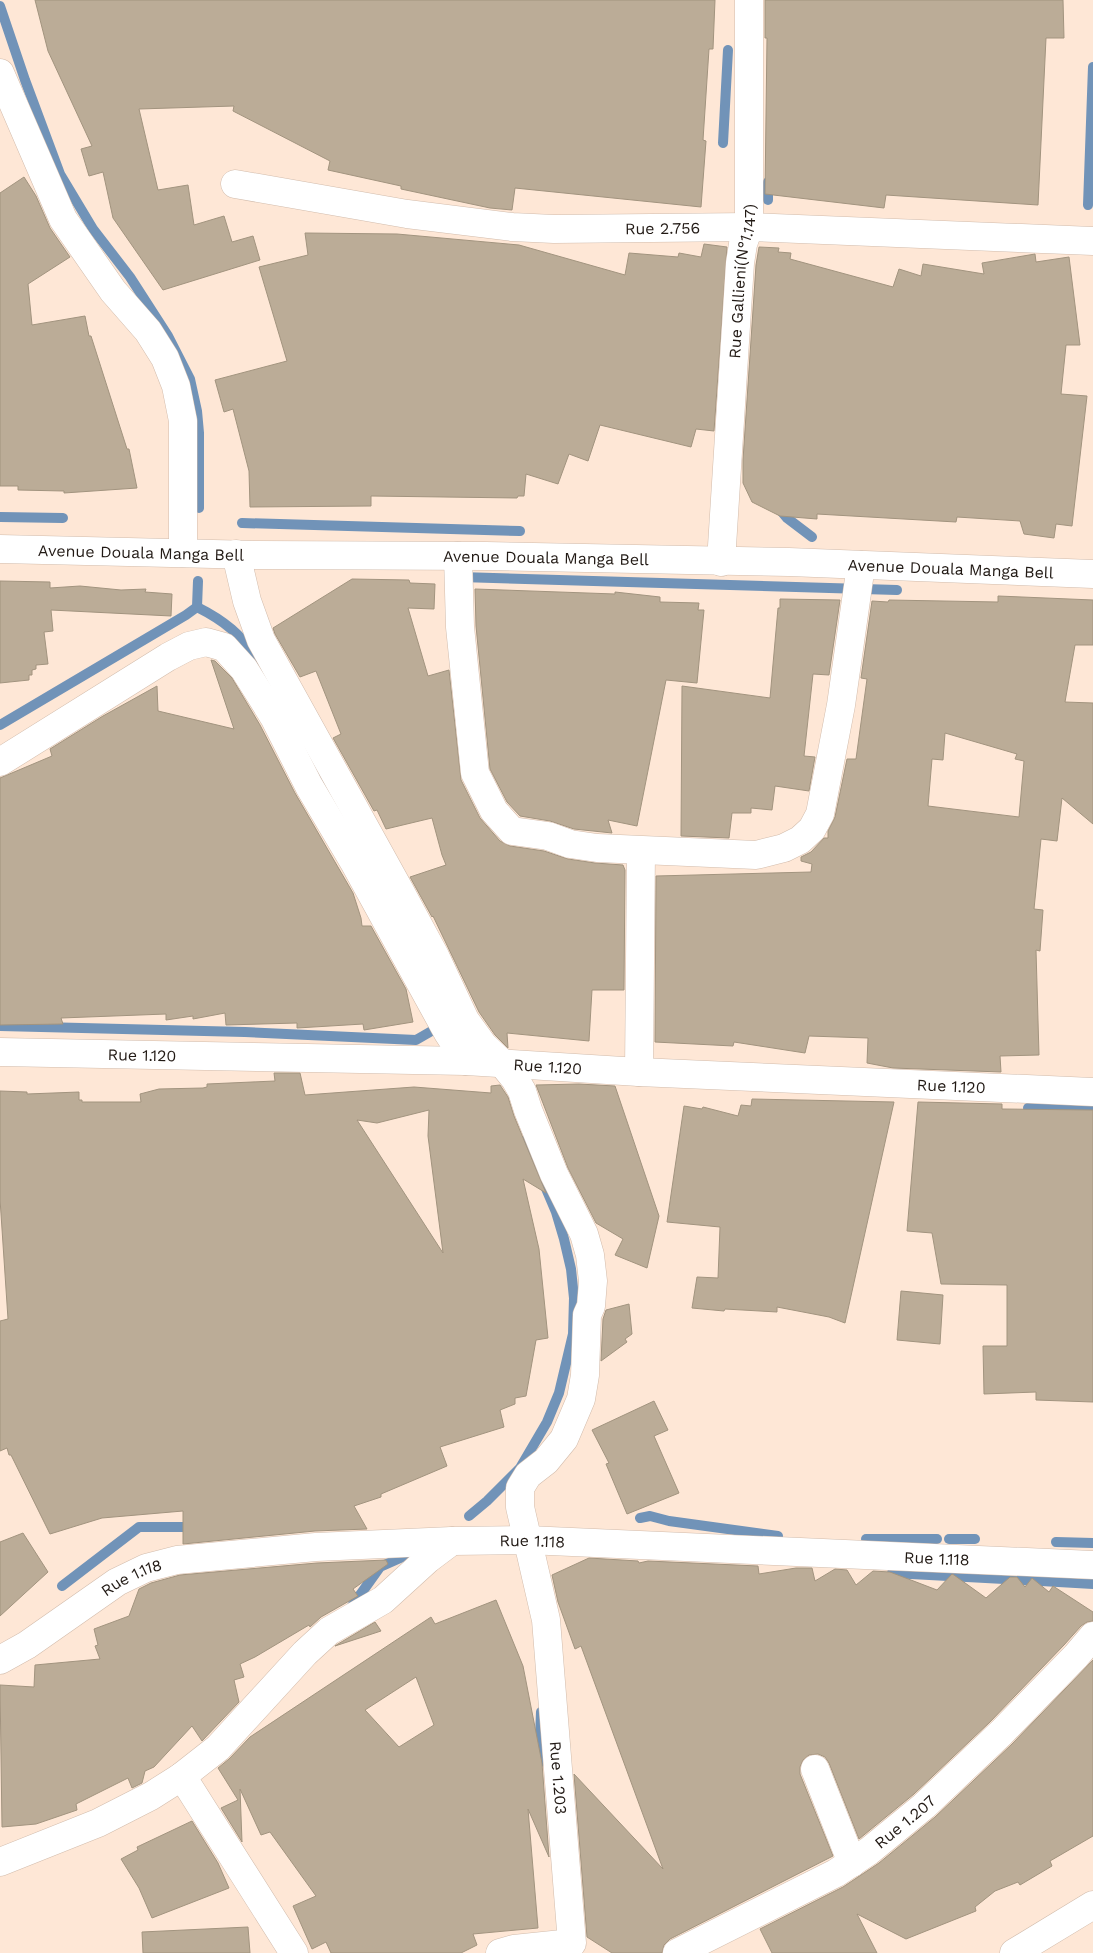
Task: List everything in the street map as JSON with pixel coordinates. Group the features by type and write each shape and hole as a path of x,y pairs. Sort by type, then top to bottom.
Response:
{"street":[{"name":"Rue Gallieni(N°1.147)","path":"720,562 740,262 743,244 749,228 749,0"},
{"path":"0,72 63,219 113,291 148,331 165,358 173,379 183,421 185,456 183,554"},
{"name":"Rue 2.756","path":"235,184 407,214 512,227 554,230 749,228 1093,241"},
{"name":"Avenue Douala Manga Bell","path":"0,549 183,554 458,556 1093,574"},
{"name":"Rue 1.203","path":"236,554 247,601 261,640 405,899 435,956 465,1020 483,1045 502,1063 522,1091 554,1174 584,1234 590,1255 593,1281 591,1306 587,1316 585,1375 581,1399 564,1439 546,1461 528,1475 520,1488 520,1507 546,1620 582,1948 514,1948 500,1953"},
{"path":"458,556 460,626 467,710 475,773 494,811 507,826 516,832 548,836 570,844 597,848 756,855 784,848 800,840 812,829 820,814 841,705 861,566"},
{"path":"0,762 188,646 206,642 224,647 244,669 274,717 309,786 354,862 448,1033 466,1061"},
{"path":"639,1072 641,851"},
{"name":"Rue 1.120","path":"0,1052 466,1061 639,1072 1093,1092"},
{"name":"Rue 1.118","path":"0,1660 27,1645 117,1582 146,1568 177,1560 316,1547 527,1540 1093,1566"},
{"path":"0,1862 98,1823 151,1796 181,1777 218,1748 305,1653 329,1631 383,1600 428,1559 452,1541"},
{"name":"Rue 1.207","path":"677,1953 836,1873 869,1851 924,1806 1001,1733 1093,1636"},
{"path":"815,1769 852,1863"},
{"path":"181,1777 294,1953"},
{"path":"1014,1953 1093,1905"}],"building":[{"path":"35,0 715,0 713,49 709,49 703,140 706,141 701,207 515,188 512,210 490,208 401,189 401,186 328,170 330,161 233,111 234,106 139,109 158,190 188,185 194,225 224,216 232,242 253,236 260,260 163,290 113,218 103,172 89,176 81,149 92,146 48,51"},
{"path":"765,0 1063,0 1064,38 1046,38 1038,205 886,195 884,208 765,194 767,38 765,38"},
{"path":"24,177 36,196 50,228 70,257 28,284 32,325 85,316 89,336 91,336 127,449 129,449 137,488 64,493 64,491 18,490 18,486 0,486 0,193"},
{"path":"305,233 397,234 519,245 625,275 629,253 678,257 679,253 701,257 704,244 727,247 714,431 696,429 691,447 600,425 588,461 569,454 558,484 526,474 524,496 518,496 517,498 371,496 371,506 250,507 249,471 233,409 224,412 215,380 287,361 259,267 308,255"},
{"path":"759,247 779,248 778,252 791,253 790,259 893,287 899,269 921,276 923,264 984,274 982,263 1035,254 1036,262 1069,257 1080,345 1066,345 1061,394 1087,396 1072,526 1056,524 1054,538 1024,534 1020,521 957,517 956,522 817,514 817,519 780,516 752,502 743,483 743,460 756,265"},
{"path":"352,579 409,580 410,583 435,584 434,609 408,608 428,676 449,670 461,780 480,818 500,841 510,846 544,851 568,859 623,865 625,870 624,990 592,990 589,1041 507,1033 508,1048 495,1035 479,1012 433,916 410,877 446,865 432,818 386,829 377,810 374,811 333,738 341,734 316,671 300,677 275,634 273,628"},
{"path":"0,581 50,582 50,588 80,586 121,590 146,589 145,592 172,594 171,616 51,610 53,631 44,632 48,664 36,665 36,669 32,670 32,675 29,675 29,680 0,683"},
{"path":"475,589 615,594 615,592 660,597 660,602 699,603 698,610 704,610 697,683 666,680 637,826 608,820 612,833 574,829 550,821 520,816 507,802 490,769 476,626"},
{"path":"998,596 1093,600 1093,645 1075,645 1065,702 1093,703 1093,824 1062,798 1057,841 1041,839 1034,909 1043,910 1040,951 1036,950 1039,1055 1000,1056 1001,1072 893,1068 867,1063 868,1038 809,1036 805,1053 734,1042 733,1046 655,1042 656,876 811,872 812,864 801,861 801,857 811,852 824,838 828,838 828,831 835,817 847,759 856,759 867,679 861,678 872,601 998,602","holes":["945,733 1017,754 1015,759 1024,761 1019,817 928,806 932,759 943,760"]},
{"path":"780,599 840,600 829,675 813,674 804,756 815,757 809,791 775,786 772,810 751,808 751,813 732,813 729,838 681,836 682,686 770,698"},
{"path":"211,660 215,661 232,678 260,725 295,793 353,893 362,926 371,926 406,989 413,1022 364,1030 363,1024 297,1028 297,1023 226,1025 225,1013 193,1019 193,1016 166,1020 166,1014 61,1018 63,1024 0,1025 0,778 52,756 50,749 103,716 157,686 158,711 234,729"},
{"path":"274,1073 300,1073 305,1095 414,1087 491,1093 491,1086 500,1085 508,1097 546,1193 523,1179 539,1249 548,1338 536,1340 526,1396 515,1398 515,1404 500,1410 504,1427 440,1447 447,1466 381,1494 381,1497 354,1506 367,1529 315,1531 183,1544 183,1511 102,1518 50,1534 7,1448 0,1451 0,1321 8,1319 0,1199 0,1091 27,1092 27,1094 79,1092 79,1100 82,1100 82,1102 141,1102 140,1094 159,1089 203,1088 207,1087 207,1084 275,1081","holes":["429,1110 428,1136 443,1253 357,1120 377,1123"]},
{"path":"579,1084 615,1086 659,1216 647,1268 615,1255 623,1239 596,1223 568,1168 536,1085"},
{"path":"752,1099 894,1102 845,1323 829,1317 777,1307 777,1312 692,1308 697,1277 718,1278 720,1227 667,1222 684,1106 702,1109 703,1107 738,1116 741,1105 751,1106"},
{"path":"918,1102 1002,1104 1002,1109 1093,1110 1093,1402 1036,1400 1036,1392 984,1394 983,1346 1007,1346 1007,1285 941,1284 932,1233 907,1231"},
{"path":"901,1291 943,1295 940,1344 897,1340"},
{"path":"629,1304 632,1334 625,1339 627,1342 601,1361 603,1319 606,1310"},
{"path":"654,1401 668,1430 654,1436 679,1493 627,1514 606,1464 609,1463 592,1430"},
{"path":"23,1533 48,1572 0,1616 0,1542"},
{"path":"589,1558 638,1561 639,1563 648,1561 758,1566 759,1574 796,1568 812,1568 815,1581 835,1569 847,1570 856,1585 873,1571 890,1572 937,1590 952,1574 986,1598 1010,1577 1017,1577 1025,1587 1032,1578 1049,1592 1053,1586 1093,1612 1093,1621 1081,1626 990,1722 914,1794 859,1839 829,1763 825,1757 818,1754 809,1755 803,1760 800,1774 833,1856 670,1939 664,1945 662,1953 612,1953 587,1937 574,1774 663,1869 581,1646 575,1649 558,1602 552,1575"},
{"path":"386,1560 388,1564 353,1589 358,1596 321,1617 310,1627 309,1625 240,1664 244,1677 234,1680 239,1702 202,1741 192,1726 154,1767 145,1771 142,1783 132,1788 128,1778 76,1804 77,1810 36,1824 2,1827 0,1685 34,1687 35,1665 100,1659 95,1646 98,1645 94,1629 129,1616 139,1589 151,1583 180,1575 317,1563"},
{"path":"496,1600 523,1666 542,1763 549,1857 528,1809 538,1928 473,1934 477,1945 461,1953 331,1953 326,1942 312,1949 293,1906 316,1896 270,1832 261,1835 240,1789 242,1842 221,1808 238,1800 218,1768 250,1737 431,1617 435,1624","holes":["416,1677 434,1725 399,1747 365,1710"]},
{"path":"375,1622 381,1631 335,1646 338,1644"},
{"path":"1093,1660 1093,1836 1050,1861 1052,1866 1020,1885 1018,1882 995,1891 975,1907 976,1911 906,1939 857,1914 877,1953 772,1953 760,1929 843,1887 879,1863 935,1817 1012,1744"},
{"path":"192,1821 218,1863 229,1888 152,1918 139,1888 121,1859 138,1850 137,1847"},
{"path":"248,1927 250,1953 143,1953 142,1932"}],"waterway":[{"path":"0,6 60,174 93,229 130,277 168,336 190,379 197,411 199,433 199,508"},
{"path":"723,143 728,50"},
{"path":"1088,205 1093,67"},
{"path":"768,182 768,200"},
{"path":"777,506 787,518 812,537"},
{"path":"0,517 63,518"},
{"path":"242,523 520,531"},
{"path":"460,577 897,590"},
{"path":"0,725 186,615 197,607 198,581"},
{"path":"197,607 232,629 245,643 257,661"},
{"path":"311,757 333,802"},
{"path":"0,1026 245,1032 416,1040 442,1025"},
{"path":"1028,1108 1093,1108"},
{"path":"469,1516 520,1468 547,1422 559,1393 573,1334 574,1298 571,1269 564,1239 556,1212 533,1158 523,1141"},
{"path":"640,1518 650,1516 669,1521 778,1536"},
{"path":"62,1586 139,1527 188,1527"},
{"path":"866,1539 937,1539"},
{"path":"949,1539 975,1539"},
{"path":"1056,1542 1093,1543"},
{"path":"350,1609 380,1567 416,1551"},
{"path":"892,1573 1039,1581"},
{"path":"1041,1581 1093,1584"},
{"path":"539,1763 541,1712"}]}
